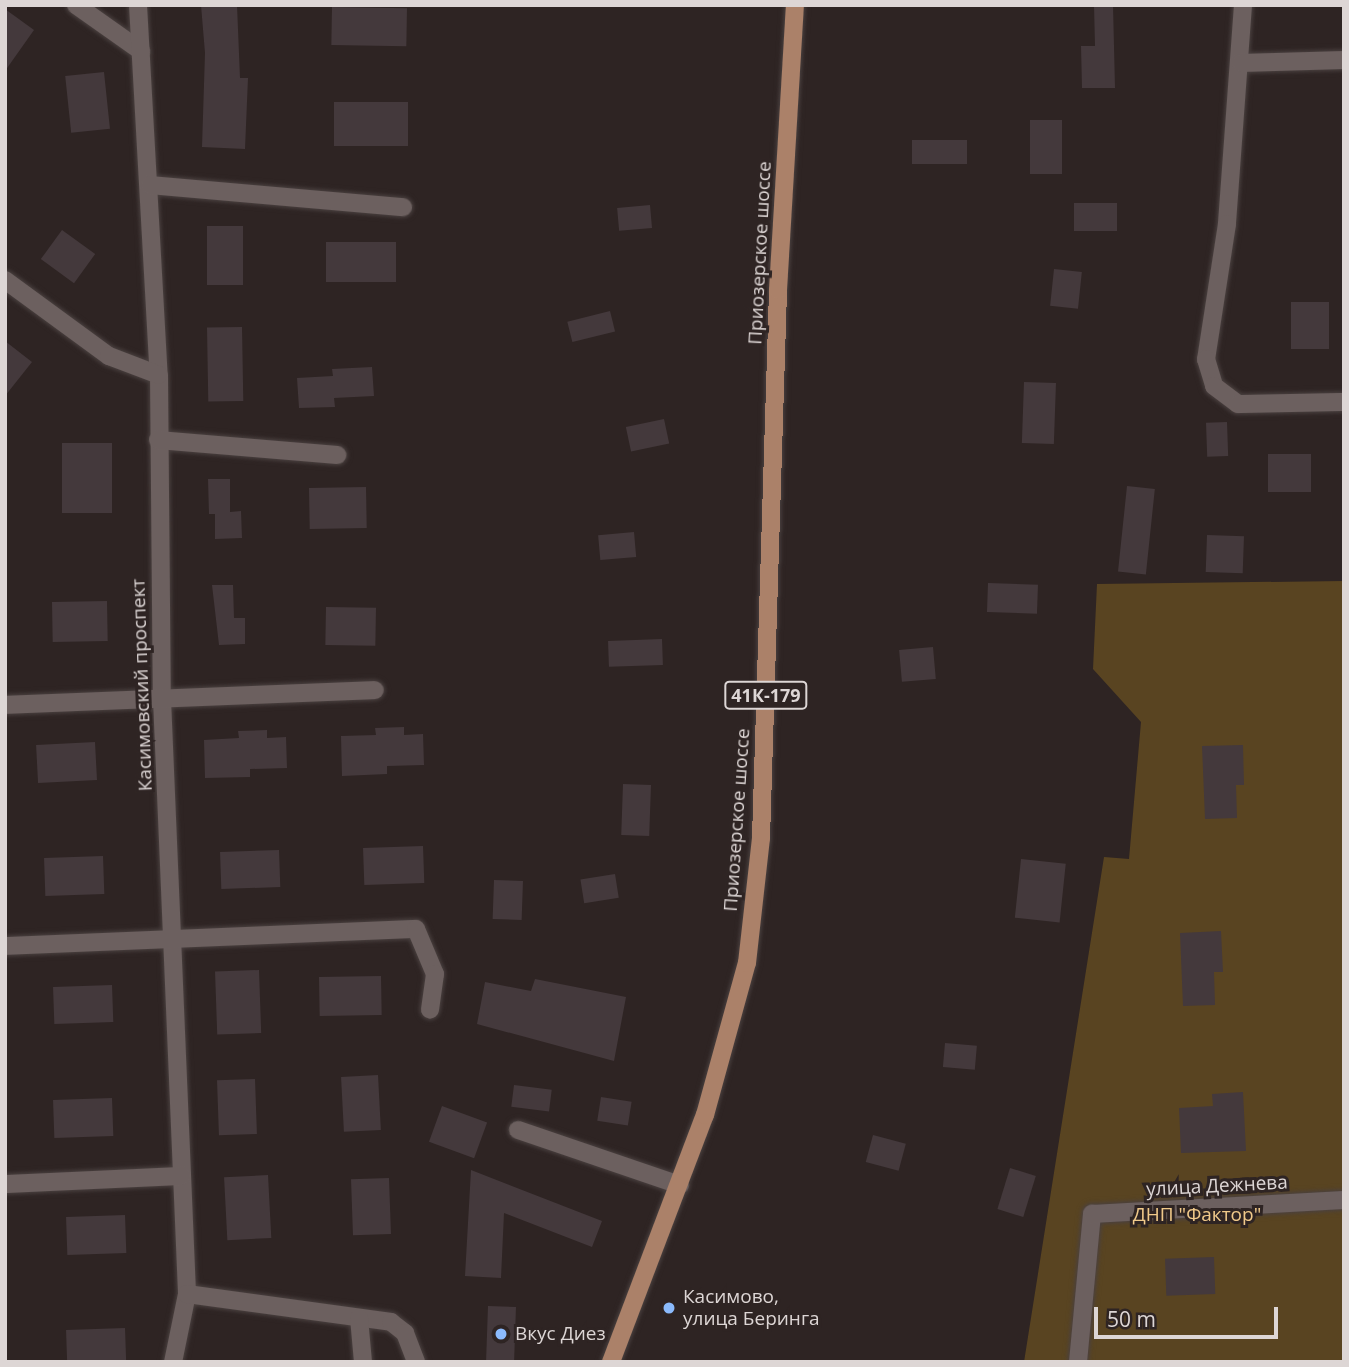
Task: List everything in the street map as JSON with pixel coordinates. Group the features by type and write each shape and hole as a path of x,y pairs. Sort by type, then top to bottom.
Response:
{"main road":[{"name":"Приозерское шоссе","path":"611,1362 705,1115 747,963 761,838 778,290 795,5"}],"street":[{"path":"76,5 141,51"},
{"name":"Касимовский проспект","path":"138,5 159,375 162,699 187,1294 173,1362"},
{"path":"1243,5 1241,63 1227,225 1206,359 1214,386 1238,404 1344,402"},
{"path":"1241,63 1344,60"},
{"path":"150,185 403,207"},
{"path":"5,280 109,356 159,375"},
{"path":"158,440 337,455"},
{"path":"5,705 375,690"},
{"path":"5,946 416,929 435,974 430,1010"},
{"path":"518,1130 680,1185"},
{"path":"5,1184 182,1176"},
{"name":"улица Дежнева","path":"1077,1362 1093,1214 1344,1200"},
{"path":"187,1294 391,1322 405,1333 416,1362"},
{"path":"359,1318 363,1362"}],"green space":[{"name":"ДНП \"Фактор\"","path":"1344,581 1344,1362 1024,1362 1104,857 1129,859 1141,722 1093,669 1097,584"}],"building":[{"path":"201,5 237,5 240,78 248,78 245,149 202,147 205,53"},
{"path":"1094,5 1113,5 1115,88 1082,88 1081,46 1095,46"},
{"path":"332,7 407,8 406,46 331,45"},
{"path":"5,9 34,30 5,71"},
{"path":"104,72 110,129 71,133 65,76"},
{"path":"334,102 408,102 408,146 334,146"},
{"path":"1030,120 1062,120 1062,174 1030,174"},
{"path":"912,140 967,140 967,164 912,164"},
{"path":"1074,203 1117,203 1117,231 1074,231"},
{"path":"650,205 652,228 619,231 617,208"},
{"path":"207,226 243,226 243,285 207,285"},
{"path":"62,230 95,254 74,283 41,259"},
{"path":"326,242 396,242 396,282 326,282"},
{"path":"1054,269 1082,272 1078,309 1050,306"},
{"path":"1291,302 1329,302 1329,349 1291,349"},
{"path":"610,311 615,331 572,342 567,322"},
{"path":"242,327 243,401 208,402 207,328"},
{"path":"5,341 32,362 5,396"},
{"path":"372,367 374,396 334,398 335,407 299,408 297,378 333,376 332,369"},
{"path":"1024,382 1056,383 1054,444 1022,443"},
{"path":"664,419 669,443 631,452 626,427"},
{"path":"1227,422 1228,456 1207,457 1206,423"},
{"path":"62,443 112,443 112,513 62,513"},
{"path":"1268,454 1311,454 1311,492 1268,492"},
{"path":"208,479 230,479 230,512 241,511 242,538 215,539 215,514 209,514"},
{"path":"1127,486 1155,489 1146,574 1118,572"},
{"path":"366,487 367,528 310,529 309,488"},
{"path":"634,532 636,557 600,560 598,535"},
{"path":"1207,535 1244,536 1243,573 1206,572"},
{"path":"988,583 1038,585 1037,614 987,612"},
{"path":"212,585 233,585 234,618 245,618 245,644 219,645"},
{"path":"107,601 108,641 53,642 52,602"},
{"path":"326,607 376,608 375,646 325,645"},
{"path":"662,639 663,665 609,667 608,641"},
{"path":"933,647 936,679 902,682 899,650"},
{"path":"404,727 404,735 423,734 424,765 387,766 387,774 342,776 341,736 376,735 375,728"},
{"path":"267,730 267,738 286,737 287,768 250,769 250,777 205,778 204,740 239,738 238,731"},
{"path":"95,742 97,780 38,783 36,745"},
{"path":"1243,745 1244,785 1236,785 1237,818 1205,819 1202,746"},
{"path":"623,784 651,785 649,836 621,835"},
{"path":"423,846 424,883 364,885 363,848"},
{"path":"279,850 280,887 221,889 220,852"},
{"path":"103,856 104,894 45,896 44,858"},
{"path":"1021,859 1066,864 1060,922 1015,918"},
{"path":"615,874 619,898 584,903 580,879"},
{"path":"494,880 523,881 522,920 493,919"},
{"path":"1221,931 1223,972 1214,972 1215,1005 1183,1006 1180,933"},
{"path":"259,970 261,1033 217,1034 215,972"},
{"path":"381,976 382,1015 320,1016 319,977"},
{"path":"535,979 626,997 614,1061 477,1024 485,982 531,991"},
{"path":"112,985 113,1022 54,1024 53,987"},
{"path":"945,1043 977,1046 975,1070 943,1067"},
{"path":"378,1075 381,1130 344,1132 341,1077"},
{"path":"255,1079 257,1134 219,1135 217,1080"},
{"path":"514,1085 552,1090 549,1111 511,1107"},
{"path":"1243,1092 1246,1151 1181,1153 1179,1108 1213,1106 1212,1094"},
{"path":"601,1097 632,1102 628,1126 597,1121"},
{"path":"112,1098 113,1136 54,1138 53,1100"},
{"path":"442,1106 487,1122 474,1158 429,1142"},
{"path":"873,1135 906,1144 899,1171 866,1162"},
{"path":"1010,1168 1036,1176 1023,1217 997,1209"},
{"path":"471,1170 602,1221 592,1247 504,1213 501,1278 465,1276"},
{"path":"268,1175 271,1238 227,1240 224,1177"},
{"path":"389,1178 391,1234 353,1235 351,1179"},
{"path":"125,1215 126,1253 67,1255 66,1217"},
{"path":"1214,1257 1215,1294 1166,1296 1165,1259"},
{"name":"Вкус Диез","path":"488,1306 516,1307 514,1362 486,1362"},
{"path":"125,1328 126,1362 67,1362 66,1330"}],"place":[{"name":"Касимово, улица Беринга","path":"669,1308"},
{"name":"Вкус Диез","path":"501,1334"}]}
